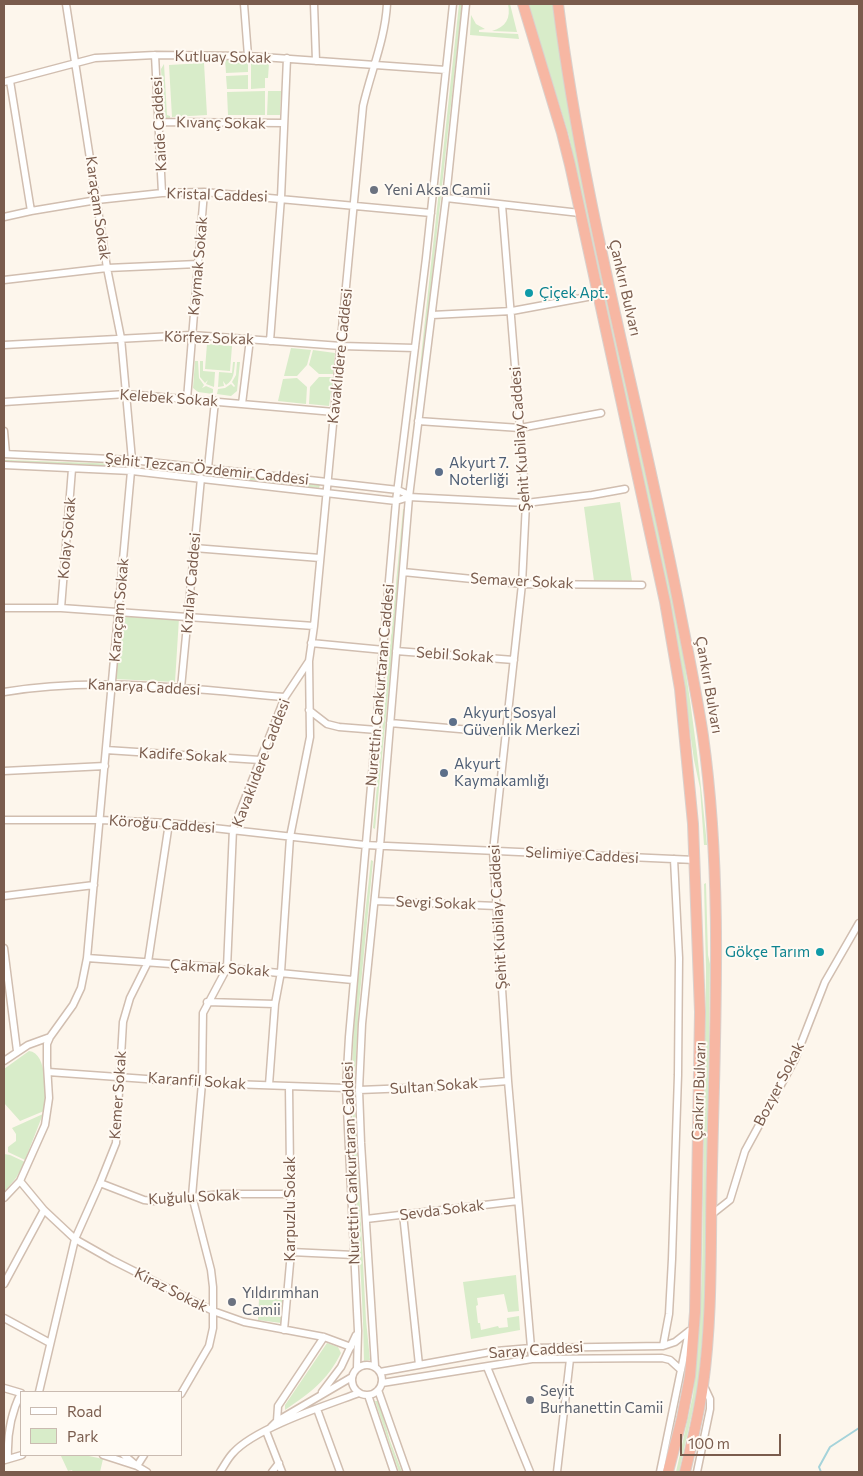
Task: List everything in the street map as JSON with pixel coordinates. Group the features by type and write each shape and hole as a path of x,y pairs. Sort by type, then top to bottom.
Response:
{"highway":[{"name":"Çankırı Bulvarı","path":"523,4 562,133 580,213 665,602 674,648 687,749 695,860 700,1012 695,1298 693,1344 687,1392 668,1472"},
{"name":"Çankırı Bulvarı","path":"558,4 571,96 590,203 667,545 703,738 712,847 717,966 710,1292 701,1400 685,1472"}],"street":[{"name":"Karaçam Sokak","path":"4,1198 20,1180 45,1125 50,1098 46,1053 50,1037 73,1004 81,988 87,958 132,471 121,338 107,268 66,4"},
{"path":"244,4 248,56"},
{"path":"314,4 316,60"},
{"name":"Kavaklıdere Caddesi","path":"182,1392 208,1346 213,1328 211,1270 192,1196 202,1083 203,1013 207,1002 227,968 234,829 284,698 308,661 314,626 363,106 383,37 387,4"},
{"name":"Nurettin Cankurtaran Caddesi","path":"357,1368 358,1331 346,1088 353,980 377,730 396,502 454,4"},
{"name":"Nurettin Cankurtaran Caddesi","path":"375,1366 359,1090 364,1000 380,846 409,496 446,198 466,4"},
{"name":"Kutluay Sokak","path":"7,82 95,58 155,56 248,56 446,70"},
{"name":"Kaide Caddesi","path":"155,56 162,192"},
{"path":"270,341 281,198 287,58"},
{"path":"7,82 31,211"},
{"name":"Kıvanç Sokak","path":"159,122 284,124"},
{"name":"Kristal Caddesi","path":"4,217 97,200 162,192 204,192 281,198 431,213"},
{"name":"Kaymak Sokak","path":"187,399 204,192"},
{"path":"446,198 580,213"},
{"name":"Şehit Kubilay Caddesi","path":"502,205 526,503 522,584 493,851 508,1081 532,1359"},
{"path":"4,280 107,268 198,264"},
{"path":"432,315 512,311 598,295"},
{"name":"Körfez Sokak","path":"4,346 192,335 341,346 415,348"},
{"path":"242,404 250,339"},
{"name":"Kelebek Sokak","path":"4,402 126,394 334,412"},
{"path":"208,468 215,401"},
{"path":"418,421 520,428 601,413"},
{"path":"4,431 5,454"},
{"name":"Şehit Tezcan Özdemir Caddesi","path":"5,454 132,460 398,490 409,496"},
{"name":"Şehit Tezcan Özdemir Caddesi","path":"4,465 132,471 326,492 396,502 409,496"},
{"name":"Kolay Sokak","path":"61,608 72,469"},
{"name":"Kızılay Caddesi","path":"181,688 201,478"},
{"path":"409,496 526,503 625,489"},
{"path":"194,548 320,558"},
{"name":"Semaver Sokak","path":"403,572 522,584 642,585"},
{"path":"4,608 118,611 187,618 314,626"},
{"path":"311,643 384,650"},
{"name":"Sebil Sokak","path":"396,651 514,660"},
{"path":"269,1086 275,1004 281,972 290,837 310,737 308,661"},
{"name":"Kanarya Caddesi","path":"4,692 53,685 112,685 181,688 284,698"},
{"path":"309,710 327,724 339,727 377,730"},
{"path":"390,723 506,733"},
{"name":"Kadife Sokak","path":"106,750 260,760"},
{"path":"4,772 105,766"},
{"name":"Köroğu Caddesi","path":"4,820 100,820 169,823 380,846"},
{"name":"Kemer Sokak","path":"38,1391 75,1240 116,1143 119,1076 125,1013 130,998 148,962 169,823"},
{"name":"Selimiye Caddesi","path":"380,846 695,860"},
{"path":"663,1346 669,1314 678,1075 679,958 674,859"},
{"path":"4,896 94,885"},
{"name":"Sevgi Sokak","path":"375,901 497,906"},
{"name":"Bozyer Sokak","path":"711,1215 730,1200 745,1151 795,1059 817,998 859,923"},
{"path":"4,948 17,1051"},
{"name":"Çakmak Sokak","path":"87,958 281,972 353,980"},
{"path":"207,1002 275,1004"},
{"path":"4,1061 28,1045 50,1037"},
{"name":"Karanfil Sokak","path":"48,1072 202,1083 346,1088"},
{"name":"Sultan Sokak","path":"359,1090 435,1087 508,1081"},
{"name":"Karpuzlu Sokak","path":"284,1330 291,1252 289,1087"},
{"name":"Kiraz Sokak","path":"20,1180 44,1210 75,1240 213,1312 244,1322 324,1337 351,1347"},
{"name":"Kuğulu Sokak","path":"100,1183 144,1200 222,1194 291,1194"},
{"name":"Sevda Sokak","path":"366,1219 518,1201"},
{"path":"4,1284 44,1210"},
{"path":"403,1214 419,1365"},
{"path":"291,1252 354,1255"},
{"name":"Çankırı Bulvarı","path":"660,1472 695,1298"},
{"path":"4,1318 50,1343"},
{"path":"314,1399 334,1377 358,1331"},
{"name":"Saray Caddesi","path":"380,1372 496,1351 531,1348 663,1346 675,1342 689,1331"},
{"path":"277,1421 278,1406 324,1337"},
{"name":"Saray Caddesi","path":"382,1383 532,1359 662,1358 670,1360 681,1370"},
{"path":"557,1472 570,1359"},
{"path":"220,1472 232,1453 250,1439 317,1409 359,1393 368,1395 378,1390 382,1383 380,1372 375,1366 365,1365 357,1368 352,1377 277,1421 266,1431"},
{"path":"486,1367 530,1472"},
{"path":"352,1377 354,1387 359,1393"},
{"name":"Çankırı Bulvarı","path":"697,1472 710,1409 710,1398 703,1384"},
{"path":"4,1388 20,1393"},
{"path":"378,1390 407,1472"},
{"path":"20,1395 10,1428 6,1459 20,1456"},
{"path":"368,1395 394,1472"},
{"path":"317,1409 340,1472"},
{"path":"266,1431 282,1472"},
{"path":"106,1456 137,1466"},
{"path":"125,1456 147,1472"},
{"path":"137,1466 143,1456"},
{"path":"272,1472 279,1463"}],"green space":[{"path":"459,4 462,4 410,478 408,478"},
{"path":"508,4 510,4 517,32 492,31 501,27 508,18"},
{"path":"528,4 553,4 566,92 587,208 652,497 683,653 699,773 707,845 704,845 700,788 694,760 680,662 569,136"},
{"path":"471,15 476,24 485,29 479,30 479,32 518,34 519,39 470,35"},
{"path":"233,58 233,61 248,60 248,72 226,73 225,59"},
{"path":"204,63 207,115 172,117 169,65"},
{"path":"251,63 269,63 268,78 265,78 265,88 251,89"},
{"path":"164,64 167,115 170,116 170,119 164,118 161,69"},
{"path":"248,75 248,89 227,89 226,76"},
{"path":"265,91 265,115 228,115 227,92"},
{"path":"268,91 281,91 280,115 267,115"},
{"path":"207,344 232,346 230,371 205,369"},
{"path":"291,348 311,350 307,365 297,376 284,376"},
{"path":"313,350 335,353 333,374 319,374 309,365"},
{"path":"195,361 198,361 199,378 204,385 202,388 206,386 213,389 213,394 198,392 193,388"},
{"path":"200,361 203,361 203,371 215,372 214,387 206,384 208,380 205,383 200,377"},
{"path":"233,362 235,362 231,381 226,385 223,381 224,386 218,387 219,372 232,373"},
{"path":"237,362 240,362 237,391 231,396 217,394 218,389 225,388 231,384 235,386 232,382 236,375"},
{"path":"319,377 333,377 329,406 309,404 310,387"},
{"path":"297,378 307,387 306,404 278,401 283,379"},
{"path":"4,460 121,464 121,466 4,462"},
{"path":"149,466 320,485 319,488 149,468"},
{"path":"620,502 632,581 594,581 584,507"},
{"path":"403,509 406,510 375,829 373,828"},
{"path":"124,614 179,618 175,682 115,679"},
{"path":"371,860 373,861 359,1004 354,1093 366,1320 370,1360 364,1361 354,1162 352,1066 358,978"},
{"path":"706,883 708,955 710,964 706,1271 703,1330 698,1387 679,1472 676,1472 693,1395 702,1275 706,969 704,884"},
{"path":"29,1051 40,1059 43,1067 45,1086 44,1111 20,1121 4,1103 4,1069"},
{"path":"43,1114 25,1160 8,1152 8,1147 16,1141 16,1134 12,1128"},
{"path":"4,1154 25,1162 16,1178 4,1192"},
{"path":"516,1275 519,1311 508,1312 504,1294 477,1298 478,1305 476,1306 478,1323 480,1323 481,1330 498,1326 499,1328 508,1327 507,1318 519,1316 520,1330 471,1339 463,1282"},
{"path":"259,1299 283,1299 281,1323 258,1320"},
{"path":"327,1343 338,1347 341,1353 336,1363 318,1385 285,1410 285,1405"},
{"path":"375,1401 379,1401 390,1441 402,1472 399,1472"},
{"path":"61,1456 89,1456 103,1459 100,1472 68,1471"}],"waterway":[{"path":"821,1472 819,1467 830,1447 859,1428"}],"place":[{"name":"Yeni Aksa Camii","path":"374,190"},
{"name":"Çiçek Apt.","path":"529,293"},
{"name":"Akyurt 7. Noterliği","path":"439,472"},
{"name":"Akyurt Sosyal Güvenlik Merkezi","path":"453,722"},
{"name":"Akyurt Kaymakamlığı","path":"444,773"},
{"name":"Gökçe Tarım","path":"820,952"},
{"name":"Yıldırımhan Camii","path":"232,1302"},
{"name":"Seyit Burhanettin Camii","path":"530,1400"}]}
